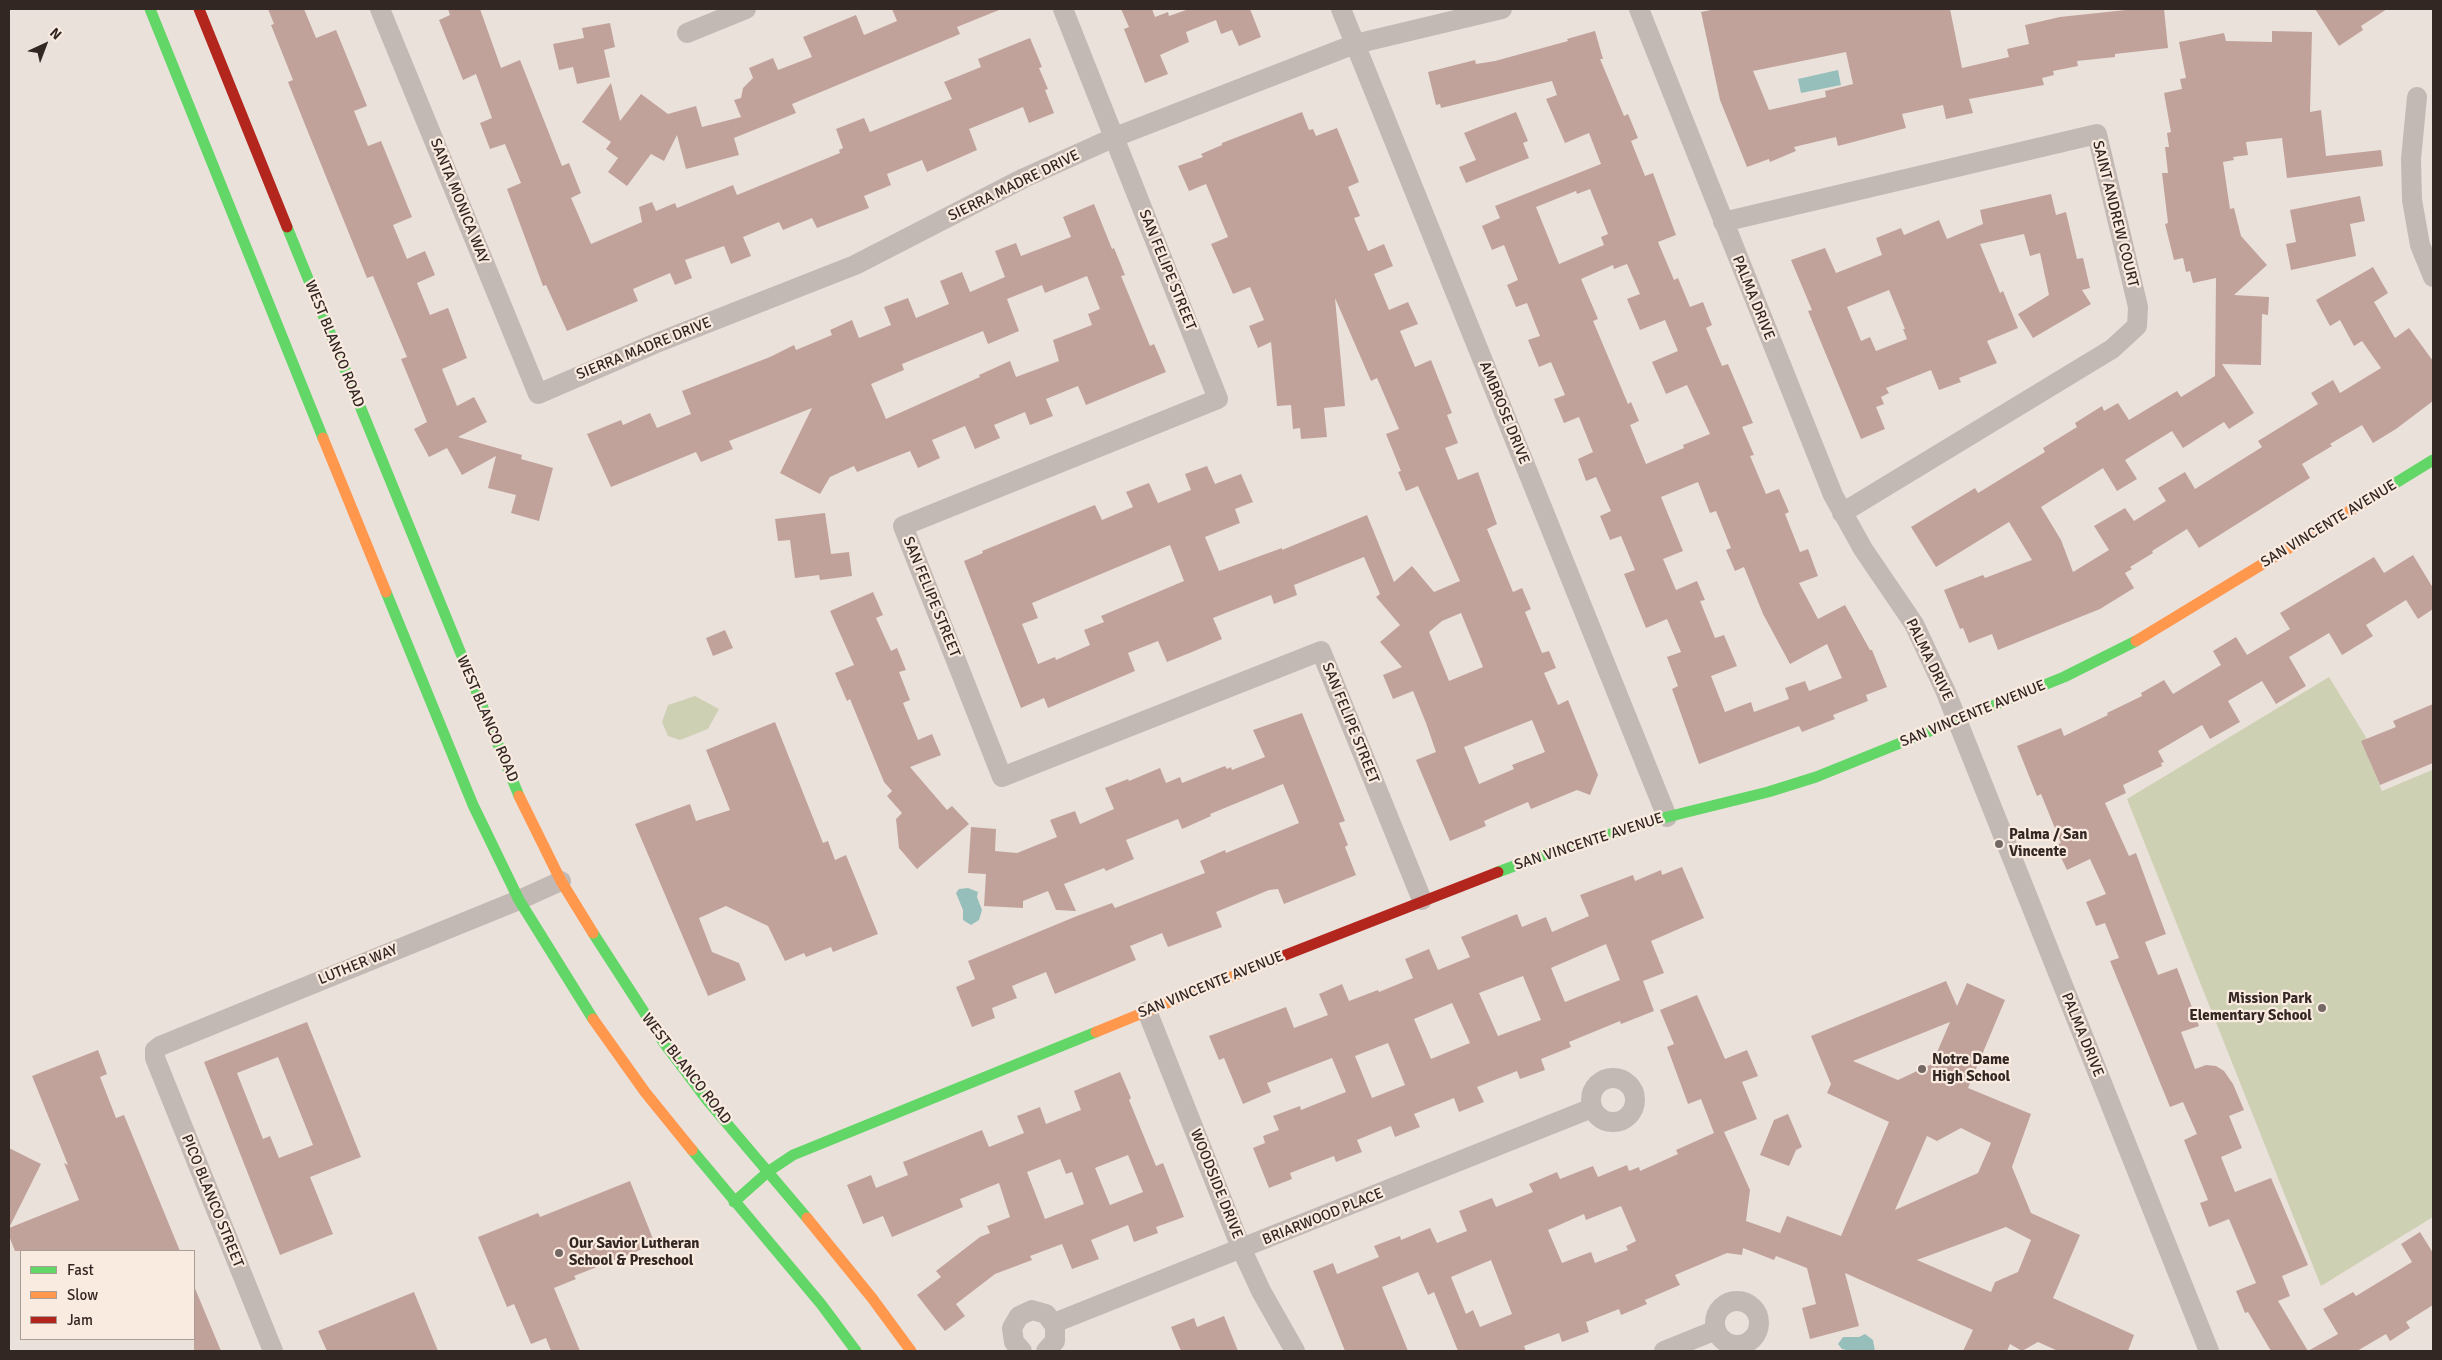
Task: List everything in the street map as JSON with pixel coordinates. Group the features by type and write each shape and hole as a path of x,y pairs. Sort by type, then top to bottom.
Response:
{"main road":[{"path":"150,9 432,707 473,805 520,900 553,958 616,1053 684,1143 821,1304 856,1351"},
{"name":"WEST BLANCO ROAD","path":"199,9 510,777 561,880 619,977 664,1043 707,1100 769,1171 872,1298 911,1351"},
{"name":"SAN VINCENTE AVENUE","path":"734,1202 769,1171 793,1155 1422,900 1557,850 1667,817 1768,792 1816,777 2064,677 2118,652 2433,460"}],"street":[{"name":"SANTA MONICA WAY","path":"380,9 538,394"},
{"path":"687,33 746,9"},
{"name":"SAN FELIPE STREET","path":"1063,9 1218,399 903,526 1002,777 1321,650 1422,900"},
{"name":"AMBROSE DRIVE","path":"1342,9 1667,817"},
{"name":"SIERRA MADRE DRIVE","path":"538,394 654,344 855,265 908,240 1024,178 1115,137 1355,44 1502,9"},
{"name":"PALMA DRIVE","path":"1639,9 1832,495 1862,549 1914,624 1925,645 2209,1351"},
{"path":"2418,97 2411,159 2412,200 2420,245 2433,278"},
{"name":"SAINT ANDREW COURT","path":"1723,222 2097,134 2136,300 2137,326 2112,349 1842,513"},
{"name":"LUTHER WAY","path":"155,1050 160,1046 520,900 561,880"},
{"name":"WOODSIDE DRIVE","path":"1147,1011 1242,1250 1261,1291 1295,1351"},
{"name":"PICO BLANCO STREET","path":"155,1050 155,1058 273,1351"},
{"name":"BRIARWOOD PLACE","path":"1054,1323 1242,1250 1592,1108"},
{"path":"1022,1351 1014,1342 1012,1328 1019,1316 1025,1312 1039,1311 1046,1314 1054,1323 1055,1341 1046,1351"},
{"path":"1664,1351 1716,1330"}],"green space":[{"name":"Mission Park Elementary School","path":"2329,677 2367,739 2362,741 2382,791 2432,770 2433,772 2433,1217 2321,1286 2127,799"},
{"path":"695,696 719,709 708,729 680,740 668,736 662,722 668,705"}],"water":[{"path":"1838,70 1841,85 1801,93 1798,79"},
{"path":"968,888 978,892 977,897 982,910 979,920 971,925 963,920 963,910 956,893 959,889"},
{"path":"1865,1334 1873,1340 1875,1351 1850,1351 1842,1349 1838,1344 1843,1337 1859,1337"}],"building":[{"path":"268,9 304,9 316,38 336,30 367,106 354,111 368,146 381,141 412,217 393,225 407,259 425,251 435,275 417,283 430,315 448,308 467,358 442,369 457,406 474,397 487,422 458,437 522,455 521,459 553,468 539,521 511,513 516,495 488,488 496,456 462,475 447,448 429,457 414,429 427,422 401,359 407,357 373,276 367,278 288,82 293,80 271,25 274,24"},
{"path":"448,9 480,9 501,68 520,60 562,166 569,163 581,193 571,198 591,244 642,222 639,207 652,202 656,211 675,203 677,208 733,185 737,195 840,153 839,150 843,148 836,129 864,118 870,132 952,99 944,82 981,67 978,59 1030,38 1042,67 1039,68 1048,89 1045,90 1054,113 1029,123 1023,107 969,129 977,150 927,172 922,160 887,174 891,185 864,196 869,208 817,228 812,218 783,230 779,222 743,237 751,256 731,264 724,246 685,260 692,278 675,285 670,273 633,289 638,301 567,331 546,285 543,286 507,189 521,183 505,144 490,149 480,123 492,118 476,74 463,80 439,20 450,15"},
{"path":"892,9 999,10 957,27 960,34 792,104 796,113 734,138 739,155 686,169 677,135 664,161 651,154 627,186 608,172 618,158 606,149 611,142 582,122 611,83 620,121 641,94 668,114 696,106 702,127 741,117 734,100 741,98 743,88 753,78 749,68 773,58 778,70 812,57 803,37 856,15 864,35 897,21"},
{"path":"1121,9 1152,9 1155,17 1168,12 1169,16 1189,9 1250,9 1261,37 1239,46 1232,30 1221,34 1216,20 1186,32 1189,42 1160,55 1168,74 1145,83 1124,29 1129,27"},
{"path":"1716,9 1950,9 1962,68 2009,57 2007,49 2029,44 2025,25 2060,17 2135,9 2164,9 2168,48 2115,54 2115,57 2077,61 2078,66 2053,71 2054,75 2042,78 2044,85 1969,99 1973,113 1946,119 1943,105 1902,114 1906,128 1838,146 1836,137 1794,147 1796,151 1770,162 1769,159 1747,167 1720,100 1701,12","holes":["1846,52 1853,84 1825,91 1826,97 1769,110 1753,71"]},
{"path":"2315,9 2387,9 2361,26 2363,30 2339,46"},
{"path":"610,23 615,47 604,50 610,77 577,84 573,67 559,70 553,44 584,38 582,28"},
{"path":"1595,31 1603,59 1600,59 1624,116 1628,114 1638,138 1631,141 1645,176 1653,173 1676,235 1658,242 1674,280 1678,278 1690,307 1703,302 1712,325 1706,328 1722,366 1728,364 1753,423 1742,427 1754,455 1750,456 1766,494 1779,489 1789,512 1785,514 1800,552 1808,549 1818,576 1799,583 1818,619 1845,605 1870,650 1872,650 1887,687 1866,695 1868,701 1833,715 1835,719 1802,732 1799,726 1699,764 1672,689 1678,686 1667,657 1681,652 1667,619 1646,628 1624,574 1635,570 1621,536 1610,540 1600,516 1611,511 1596,477 1586,481 1578,459 1593,452 1579,417 1564,423 1554,399 1565,395 1551,362 1539,367 1528,340 1540,336 1527,303 1516,307 1507,285 1518,280 1504,245 1492,250 1482,226 1500,218 1495,206 1601,164 1589,133 1565,143 1546,99 1557,95 1552,81 1441,108 1440,104 1436,105 1428,72 1475,60 1476,64 1495,61 1568,41 1567,39","holes":["1590,189 1608,234 1601,237 1604,245 1559,264 1536,207 1576,191 1577,194","1627,264 1640,294 1627,299 1640,330 1665,320 1678,351 1652,362 1666,394 1687,385 1710,434 1683,445 1684,448 1646,464 1630,425 1639,421 1631,402 1628,404 1593,321 1598,319 1581,279 1613,265 1614,269","1698,482 1710,513 1716,511 1731,548 1726,550 1735,571 1744,567 1763,614 1790,664 1827,644 1842,678 1809,691 1805,681 1785,688 1789,699 1754,712 1751,702 1725,712 1711,676 1737,666 1724,635 1715,638 1700,601 1705,600 1697,581 1676,590 1663,559 1683,551 1661,497"]},
{"path":"2272,31 2312,32 2310,112 2321,110 2326,156 2381,150 2383,166 2287,178 2282,138 2246,142 2248,155 2233,157 2234,160 2223,162 2230,209 2234,208 2241,236 2267,265 2234,295 2269,297 2268,315 2262,314 2261,365 2222,364 2254,413 2229,429 2224,422 2183,448 2172,431 2125,460 2137,479 2117,491 2103,468 2041,507 2061,540 2073,572 2109,550 2094,526 2125,508 2134,521 2166,501 2158,488 2185,472 2195,489 2262,447 2258,441 2318,404 2311,393 2333,380 2340,393 2381,368 2362,341 2354,346 2340,320 2330,326 2316,300 2373,267 2388,293 2374,302 2395,338 2409,328 2433,361 2433,401 2396,429 2373,443 2362,425 2330,444 2332,446 2302,464 2310,478 2199,548 2187,529 2130,567 2132,569 2125,573 2134,588 2100,609 1998,650 1992,634 1969,643 1963,628 1960,629 1944,590 1983,575 1985,578 2032,560 2009,522 1936,567 1911,527 1975,488 1978,493 2045,452 2043,448 2077,427 2075,423 2102,406 2104,411 2118,403 2129,420 2177,391 2181,397 2215,376 2216,278 2193,283 2190,271 2186,272 2183,258 2174,260 2165,224 2168,223 2162,173 2168,173 2165,147 2169,147 2167,133 2171,132 2164,93 2182,89 2180,79 2186,78 2179,42 2224,33 2226,41 2272,42"},
{"path":"1302,112 1309,130 1313,129 1316,136 1337,128 1359,182 1348,187 1360,216 1354,218 1368,251 1384,244 1393,266 1374,274 1389,310 1408,302 1418,324 1400,331 1415,367 1431,360 1452,413 1447,415 1458,443 1445,448 1458,480 1478,472 1497,524 1487,529 1513,592 1522,588 1531,609 1525,612 1542,653 1549,651 1556,668 1544,673 1558,705 1568,700 1598,775 1590,795 1577,790 1531,809 1528,802 1484,821 1486,826 1450,841 1416,760 1436,752 1426,723 1413,691 1393,699 1383,675 1402,667 1380,642 1400,625 1376,597 1380,594 1364,557 1294,585 1297,595 1274,604 1271,595 1213,618 1222,639 1167,662 1158,641 1128,653 1135,671 1048,708 1044,698 1021,708 964,561 983,553 982,551 1095,505 1102,520 1133,507 1126,492 1149,483 1158,503 1191,490 1185,474 1207,466 1215,484 1241,474 1253,502 1235,509 1240,523 1205,537 1219,571 1282,548 1282,550 1367,515 1394,582 1412,566 1434,592 1460,581 1418,486 1406,491 1398,472 1401,471 1386,434 1399,429 1377,378 1371,381 1335,298 1345,406 1324,408 1327,437 1301,439 1300,428 1293,429 1291,405 1277,406 1271,342 1258,348 1249,326 1264,320 1250,287 1233,294 1211,244 1228,237 1206,184 1189,191 1178,166 1203,157 1201,154 1222,145 1222,143","holes":["1170,545 1184,581 1101,616 1104,622 1084,630 1090,645 1056,660 1055,657 1038,664 1022,624 1038,618 1032,603","1461,613 1483,667 1449,681 1429,632 1442,621","1532,720 1545,752 1512,765 1514,769 1479,784 1464,747"]},
{"path":"1516,112 1528,141 1523,143 1529,158 1466,183 1459,167 1476,160 1464,133"},
{"path":"2051,194 2056,215 2066,212 2077,259 2083,258 2090,288 2082,290 2091,304 2033,338 2018,314 2049,295 2040,253 2030,256 2024,234 1980,244 2000,293 2003,291 2018,328 1987,341 1997,363 1959,378 1961,382 1939,390 1931,370 1886,388 1889,393 1881,397 1884,404 1876,407 1885,429 1861,439 1808,311 1812,310 1791,260 1825,248 1836,273 1882,255 1876,238 1901,228 1904,235 1939,220 1947,239 1983,224 1980,210","holes":["1889,290 1905,329 1903,329 1907,339 1876,351 1870,337 1861,341 1847,307"]},
{"path":"2360,196 2365,221 2350,224 2356,256 2291,270 2286,244 2296,242 2290,210"},
{"path":"1094,204 1112,249 1114,248 1125,275 1121,276 1150,346 1154,344 1166,372 1086,405 1078,386 1046,399 1053,416 1030,425 1025,412 994,425 1000,438 975,449 965,426 932,440 940,458 918,468 910,451 857,472 854,466 830,477 820,494 780,473 812,408 729,441 733,449 701,462 696,452 611,487 587,434 621,420 623,425 650,413 657,428 691,414 682,391 770,357 794,345 796,350 832,335 830,330 852,320 859,338 891,325 884,307 908,298 916,318 949,304 940,281 962,272 970,292 1005,277 995,251 1016,243 1021,256 1071,237 1063,217","holes":["1087,276 1100,309 1088,314 1092,325 1053,340 1059,361 1016,377 1010,361 979,375 980,377 886,419 871,384 904,370 902,364 983,331 988,344 1019,331 1007,299 1042,285 1045,293"]},
{"path":"825,513 831,554 849,552 852,576 820,580 819,575 795,578 790,540 778,541 775,519"},
{"path":"2413,555 2433,588 2433,609 2418,619 2406,600 2366,625 2373,636 2342,655 2329,633 2289,657 2306,686 2276,704 2262,681 2228,701 2240,722 2210,739 2202,725 2158,751 2164,762 2161,763 2162,766 2123,785 2126,793 2105,803 2129,856 2136,853 2166,934 2145,942 2158,975 2177,968 2199,1026 2181,1032 2195,1069 2206,1065 2216,1066 2224,1071 2233,1084 2244,1110 2229,1116 2242,1148 2221,1157 2235,1192 2271,1178 2308,1265 2282,1276 2290,1296 2278,1301 2308,1351 2271,1351 2248,1312 2245,1313 2236,1291 2256,1283 2229,1219 2209,1227 2200,1203 2208,1200 2184,1140 2197,1134 2183,1102 2170,1107 2110,961 2119,958 2105,923 2096,926 2086,902 2106,894 2090,859 2067,870 2055,845 2061,843 2041,794 2037,796 2017,746 2061,728 2064,736 2142,696 2141,693 2164,680 2173,694 2221,665 2213,651 2236,637 2247,655 2290,629 2280,613 2374,557 2384,573"},
{"path":"873,592 883,615 876,618 891,651 897,648 906,670 899,672 910,700 903,703 918,740 932,734 941,755 910,767 947,810 952,806 969,824 917,869 899,848 896,819 902,813 887,796 892,791 884,782 850,699 847,701 835,673 854,665 830,611"},
{"path":"725,630 733,648 713,656 706,638"},
{"path":"2433,704 2433,763 2380,785 2361,741 2396,727 2393,721"},
{"path":"1302,713 1345,821 1339,823 1348,845 1345,847 1356,875 1284,904 1278,889 1269,890 1216,912 1222,927 1168,947 1162,933 1130,946 1136,960 1055,994 1046,972 1012,986 1017,998 992,1008 995,1018 972,1027 956,987 975,979 968,961 1112,903 1115,908 1205,873 1200,861 1225,850 1226,853 1299,823 1283,784 1210,814 1211,816 1182,829 1178,819 1126,840 1134,859 1106,871 1104,868 1064,884 1076,911 1056,910 1048,891 1023,901 1023,908 984,906 986,874 968,873 971,827 996,829 995,851 1017,853 1057,837 1050,820 1075,811 1080,824 1114,809 1105,788 1128,779 1129,781 1160,768 1166,783 1180,777 1182,783 1225,766 1227,769 1231,767 1232,770 1265,757 1253,730"},
{"path":"775,722 823,843 828,841 835,860 846,855 878,934 833,952 831,947 806,957 804,953 785,961 768,926 726,906 699,918 712,952 739,963 746,980 708,996 635,824 690,804 696,821 730,810 706,750"},
{"path":"1682,867 1704,918 1651,941 1664,973 1643,981 1654,1011 1621,1024 1620,1021 1569,1042 1571,1047 1541,1059 1545,1070 1520,1079 1517,1071 1477,1087 1484,1102 1459,1112 1454,1098 1414,1114 1420,1127 1395,1137 1391,1126 1357,1140 1362,1152 1336,1162 1334,1156 1290,1173 1292,1179 1269,1188 1253,1148 1265,1143 1263,1136 1279,1130 1273,1116 1300,1106 1301,1110 1346,1092 1332,1058 1267,1083 1271,1092 1243,1104 1224,1058 1219,1060 1209,1036 1286,1007 1294,1028 1328,1015 1319,994 1342,984 1349,1001 1378,990 1379,992 1413,978 1405,959 1429,949 1438,970 1470,957 1461,937 1517,914 1522,927 1546,917 1552,932 1589,916 1580,895 1633,875 1635,881 1661,870 1662,875","holes":["1606,944 1620,980 1565,1002 1551,968","1523,976 1541,1020 1498,1036 1479,993","1452,1003 1470,1043 1431,1059 1414,1019","1388,1043 1405,1085 1372,1098 1355,1056"]},
{"path":"1946,981 1957,1006 1967,983 2005,1000 1968,1088 2031,1114 2012,1167 2031,1213 2080,1235 2053,1298 2134,1335 2128,1351 2058,1351 2038,1342 2022,1351 2010,1344 2007,1351 1963,1351 1973,1330 1845,1273 1859,1326 1810,1339 1802,1308 1816,1304 1807,1268 1776,1256 1774,1260 1743,1248 1742,1255 1727,1253 1675,1275 1680,1285 1645,1300 1647,1304 1621,1315 1619,1309 1586,1322 1589,1332 1562,1342 1559,1333 1524,1346 1526,1351 1458,1351 1434,1292 1428,1295 1418,1272 1382,1287 1408,1351 1345,1351 1313,1271 1333,1263 1337,1274 1379,1257 1374,1246 1400,1236 1401,1240 1430,1228 1437,1243 1467,1231 1459,1211 1492,1198 1496,1207 1533,1192 1529,1184 1557,1172 1560,1179 1593,1166 1598,1177 1627,1165 1629,1171 1639,1167 1640,1171 1678,1154 1676,1150 1714,1133 1701,1099 1688,1104 1667,1047 1674,1044 1660,1010 1697,995 1725,1059 1747,1050 1758,1076 1742,1082 1757,1119 1724,1132 1750,1190 1746,1221 1780,1233 1787,1216 1841,1236 1889,1122 1827,1093 1831,1084 1811,1036","holes":["1950,1022 1932,1064 1898,1080 1853,1061","1961,1128 1991,1143 1978,1173 1895,1210 1927,1136 1937,1141","1621,1206 1636,1241 1626,1246 1628,1250 1595,1263 1591,1252 1562,1263 1548,1230 1584,1214 1586,1220","2006,1227 2031,1240 2018,1272 1995,1282 1991,1292 1917,1260","1491,1260 1512,1314 1480,1327 1473,1310 1466,1314 1451,1277"]},
{"path":"307,1022 361,1157 310,1177 333,1234 280,1255 204,1062","holes":["278,1057 313,1145 279,1158 270,1136 263,1139 237,1073"]},
{"path":"98,1050 107,1074 100,1077 116,1118 124,1115 180,1250 15,1251 9,1236 9,1228 79,1200 64,1163 68,1165 32,1076"},
{"path":"1120,1072 1131,1098 1129,1100 1156,1166 1163,1163 1184,1217 1156,1227 1158,1233 1134,1242 1128,1225 1091,1240 1099,1259 1072,1269 1062,1244 1030,1256 1032,1260 995,1274 956,1304 965,1316 945,1331 917,1295 941,1277 936,1271 980,1237 990,1233 987,1226 1010,1217 999,1183 960,1199 963,1207 892,1237 883,1216 863,1224 847,1185 871,1175 876,1188 908,1175 903,1162 982,1130 989,1147 1024,1133 1017,1116 1040,1107 1046,1124 1081,1110 1074,1091","holes":["1128,1155 1143,1192 1110,1205 1095,1168","1060,1159 1066,1174 1072,1172 1084,1204 1045,1219 1027,1172"]},
{"path":"1788,1114 1802,1147 1796,1150 1789,1166 1760,1155 1774,1120"},
{"path":"9,1148 41,1164 9,1228"},
{"name":"Our Savior Lutheran School & Preschool","path":"630,1181 655,1244 574,1276 576,1279 554,1288 580,1351 551,1351 546,1338 531,1344 514,1304 507,1307 478,1237 538,1213 540,1217"},
{"path":"2420,1232 2433,1253 2433,1305 2406,1322 2410,1328 2390,1341 2386,1334 2357,1351 2308,1351 2338,1334 2323,1309 2353,1292 2356,1296 2412,1262 2401,1244"},
{"path":"195,1288 221,1351 194,1351 195,1340"},
{"path":"414,1292 438,1351 327,1351 318,1331"},
{"path":"1224,1316 1238,1351 1181,1351 1171,1327 1194,1318 1197,1327"}],"traffic: fast":[{"path":"150,9 323,438"},
{"path":"287,227 519,796"},
{"path":"2363,503 2433,460"},
{"path":"386,592 473,805 519,900 593,1019"},
{"path":"1498,872 1557,850 1667,817 1768,792 1816,777 2064,677 2136,641"},
{"path":"593,933 664,1043 707,1100 807,1218"},
{"path":"734,1202 769,1171 793,1155 1096,1032"},
{"path":"692,1150 821,1304 856,1351"}],"traffic: slow":[{"path":"323,438 386,592"},
{"path":"2136,641 2363,503"},
{"path":"519,796 561,881 593,933"},
{"path":"1096,1032 1265,963"},
{"path":"593,1019 645,1092 692,1150"},
{"path":"807,1218 872,1298 911,1351"}],"traffic: jam":[{"path":"199,9 287,227"},
{"path":"1265,963 1498,872"}],"place":[{"name":"Palma / San Vincente","path":"1999,844"},
{"name":"Mission Park Elementary School","path":"2322,1008"},
{"name":"Notre Dame High School","path":"1922,1069"},
{"name":"Our Savior Lutheran School & Preschool","path":"559,1253"}]}
